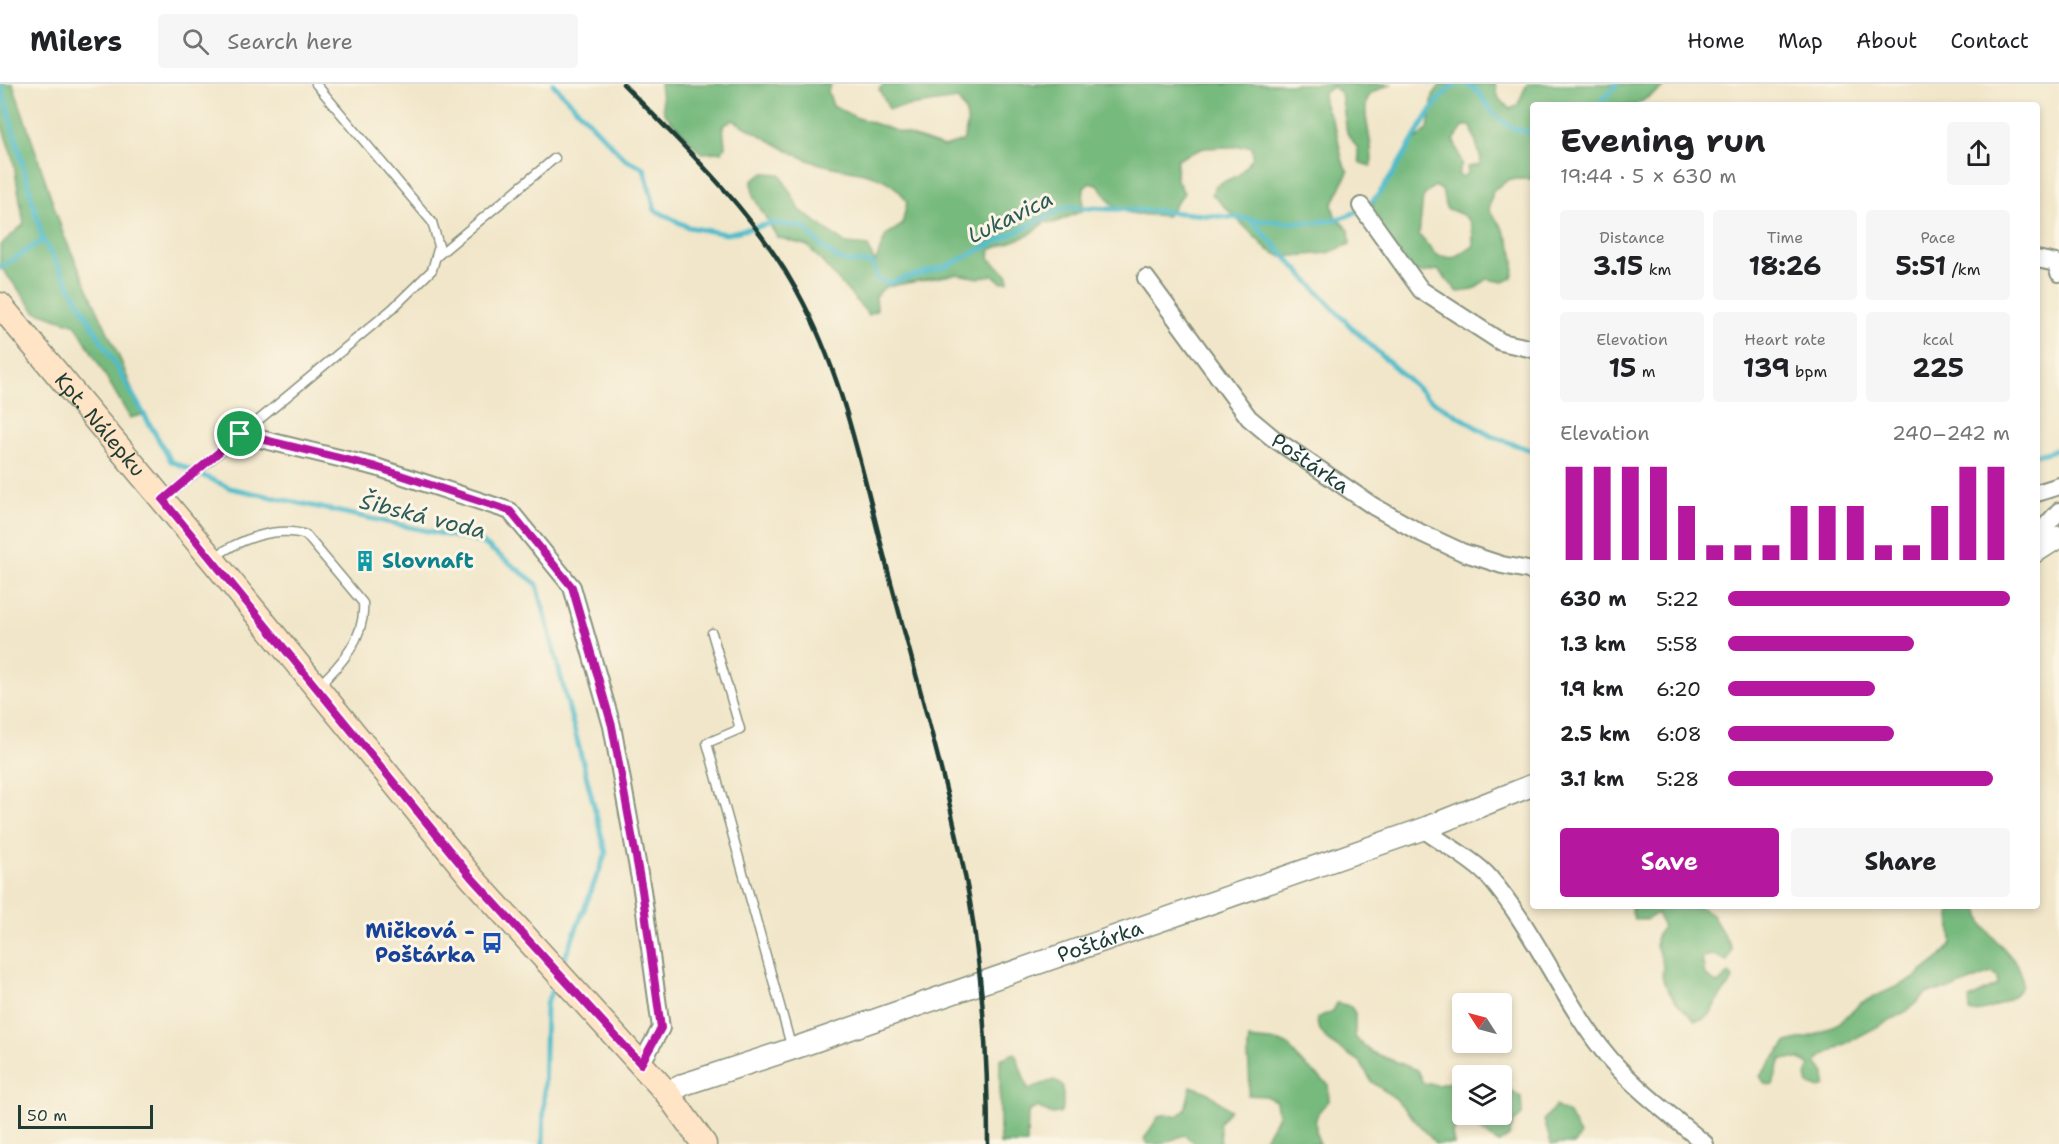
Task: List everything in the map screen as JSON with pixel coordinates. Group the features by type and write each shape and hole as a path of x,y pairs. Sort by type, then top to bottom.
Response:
{"main road":[{"name":"Kpt. Nálepku","path":"0,305 212,559 471,877 667,1093 704,1144"}],"street":[{"path":"1361,206 1421,290 1501,342 1530,348"},
{"path":"2040,260 2056,263 2059,273"},
{"name":"Poštárka","path":"1146,278 1249,418 1273,438 1373,506 1419,532 1462,552 1502,565 1530,570"},
{"path":"240,434 376,467 510,511 572,587 612,726 642,890 661,1028 641,1064"},
{"path":"2040,492 2059,486"},
{"path":"2040,533 2059,511"},
{"path":"2040,549 2059,537"},
{"name":"Poštárka","path":"667,1093 685,1084 792,1049 1423,829 1530,786"},
{"path":"1423,829 1487,875 1532,936 1579,1017 1610,1059 1649,1097 1705,1144"}],"lane":[{"path":"163,500 392,309 432,270 439,246 432,222 316,84"},
{"path":"436,257 555,158"},
{"path":"212,559 238,541 294,531 306,535 363,603 364,615 361,629 335,671 317,687"},
{"path":"712,633 740,729 707,743 792,1049"}],"green space":[{"path":"0,84 13,84 64,236 121,361 142,415 130,418 76,325 35,311 0,266 0,245 24,224 13,159 0,120"},
{"path":"660,84 831,84 828,91 833,106 855,117 944,147 963,141 965,134 966,114 957,99 889,109 879,89 885,84 1392,84 1372,93 1367,101 1366,119 1371,148 1371,166 1360,163 1357,147 1347,133 1341,93 1332,87 1323,94 1348,172 1332,205 1335,216 1349,230 1350,244 1328,253 1282,257 1268,250 1212,194 1215,186 1240,174 1253,157 1252,146 1204,148 1177,159 1176,178 1184,193 1167,216 1135,214 1120,209 1106,197 1099,186 1090,183 1084,188 1082,211 1054,223 1045,222 1029,235 990,250 989,258 1008,275 1008,281 1001,282 993,275 979,278 957,274 885,287 876,296 877,310 869,315 808,246 777,237 753,196 752,181 764,173 780,174 800,210 846,244 868,246 875,263 886,235 902,225 907,202 898,190 888,182 876,177 808,160 733,120 723,126 725,146 722,152 701,153 664,113"},
{"path":"1441,84 1495,84 1499,99 1510,109 1517,106 1527,84 1669,84 1641,102 1530,102 1530,179 1510,179 1493,190 1489,210 1509,241 1514,259 1512,278 1504,282 1486,279 1474,290 1458,292 1438,270 1420,273 1406,270 1397,257 1379,245 1370,229 1369,214 1379,191 1400,165 1410,145 1428,129 1433,95","holes":["1464,126 1471,126 1481,159 1479,165 1467,167 1468,173 1462,177 1458,174 1462,164 1454,140","1434,186 1442,190 1446,208 1466,217 1472,230 1473,247 1452,258 1436,255 1419,235 1423,197"]},
{"path":"1632,909 1703,909 1712,915 1732,949 1727,961 1714,955 1702,957 1705,975 1718,984 1729,973 1733,978 1711,1014 1695,1020 1677,1002 1663,980 1662,960 1656,938 1663,927 1657,913 1646,920 1634,919"},
{"path":"1951,909 1978,909 1983,924 2020,970 2022,980 2019,990 2009,999 1994,1007 1970,1012 1969,999 1998,985 1998,976 1991,973 1951,989 1928,992 1907,1011 1822,1056 1816,1063 1825,1073 1825,1085 1820,1088 1808,1085 1806,1075 1810,1066 1800,1059 1781,1059 1773,1085 1765,1084 1760,1076 1787,1042 1815,1035 1839,1023 1861,1003 1913,979 1942,956 1952,943"},
{"path":"1337,1003 1350,1006 1355,1013 1355,1037 1371,1052 1417,1070 1423,1083 1438,1085 1452,1081 1452,1125 1456,1125 1452,1134 1454,1144 1436,1144 1396,1099 1372,1082 1360,1062 1328,1041 1318,1027 1317,1018 1333,1011"},
{"path":"1249,1039 1280,1042 1289,1046 1300,1061 1328,1084 1329,1101 1323,1106 1316,1120 1319,1144 1261,1144 1278,1116 1276,1101 1265,1096 1248,1095"},
{"path":"1015,1053 1028,1089 1054,1080 1063,1086 1063,1108 1060,1113 1050,1114 1038,1107 1028,1112 1027,1144 1000,1144 1000,1059"},
{"path":"1191,1086 1207,1092 1230,1110 1219,1123 1221,1144 1197,1144 1184,1135 1162,1144 1148,1144 1144,1139 1159,1116 1168,1114 1177,1117 1185,1110"},
{"path":"1512,1091 1521,1097 1522,1115 1514,1122 1509,1136 1499,1143 1472,1125 1512,1125"},
{"path":"1555,1106 1569,1114 1580,1135 1575,1144 1551,1144 1544,1120"}],"waterway":[{"name":"Šibská voda","path":"1,84 43,240 171,461 230,488 483,543 537,584 606,853 562,965"},
{"name":"Lukavica","path":"553,84 625,159 644,168 655,210 688,227 726,234 773,223 804,227 813,238 836,257 849,262 873,264 877,279 888,283 947,266 1066,207 1159,211 1250,219 1353,329 1428,398 1491,436 1530,450"},
{"path":"1251,220 1326,221 1355,213 1368,205 1390,178 1438,101 1449,89 1459,84"},
{"path":"1466,84 1476,90 1499,119 1517,129 1530,132"},
{"path":"1601,102 1617,84"},
{"path":"0,268 43,240"},
{"name":"Lukavica","path":"2040,454 2059,449"},
{"name":"Šibská voda","path":"543,1144 546,1005 556,980"}],"railway":[{"path":"623,84 718,182 760,234 797,291 828,358 861,464 962,860 975,932 981,992 986,1053 988,1144"}],"place":[{"name":"Slovnaft","path":"365,561"},
{"name":"Mičková - Poštárka","path":"492,943"}],"route":[{"path":"240,434 376,467 510,511 572,587 612,726 642,890 661,1028 641,1064 498,909 163,500 240,434"}]}
